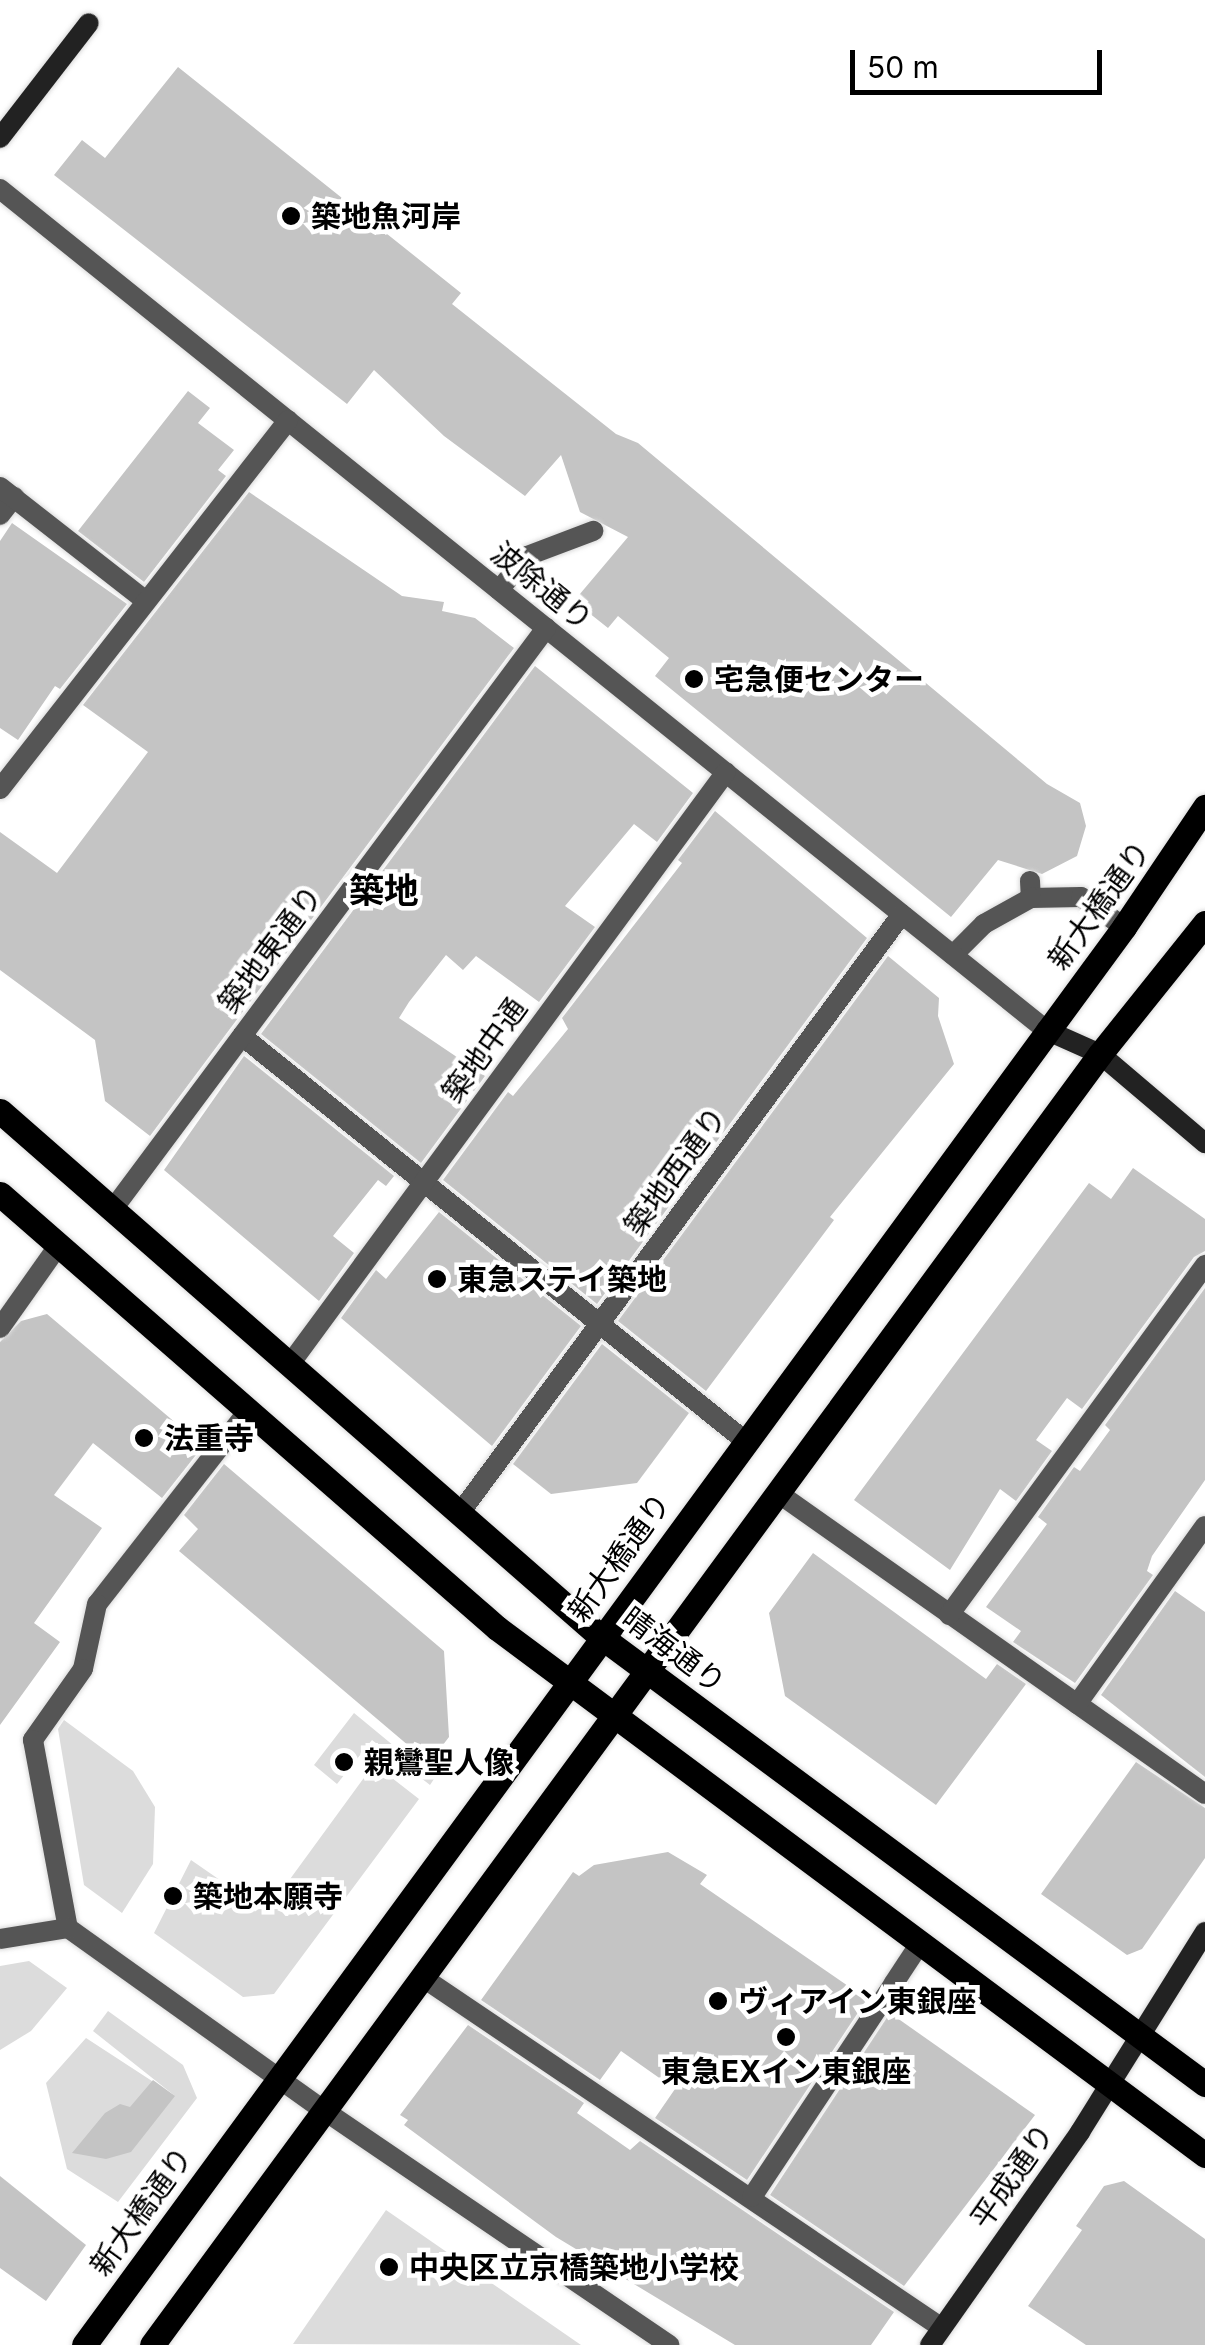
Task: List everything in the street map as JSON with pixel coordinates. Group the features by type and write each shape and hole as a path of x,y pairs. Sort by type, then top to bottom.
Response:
{"main road":[{"name":"新大橋通り","path":"84,2345 600,1636 1124,927 1205,807"},
{"path":"152,2345 1100,1054 1200,940"},
{"name":"晴海通り","path":"0,1111 600,1636 1136,2038 1205,2084"},
{"path":"0,1194 248,1411 568,1681 1108,2088 1205,2156"}],"street":[{"path":"0,138 89,23"},
{"name":"波除通り","path":"0,189 1046,1030"},
{"path":"0,788 7,764 146,601 288,420"},
{"path":"0,515 7,492 146,601"},
{"path":"499,590 527,556 593,531"},
{"name":"築地東通り","path":"113,1209 546,628"},
{"name":"築地中通","path":"290,1364 726,772"},
{"path":"953,955 1031,889 1081,897 1124,927"},
{"name":"築地西通り","path":"460,1513 902,914"},
{"path":"1046,1030 1100,1054 1205,1143"},
{"path":"242,1036 744,1440"},
{"path":"0,1328 58,1246"},
{"path":"950,1614 1205,1265"},
{"path":"248,1411 97,1604 83,1669 32,1740 68,1928 275,2082 322,2109 669,2345"},
{"path":"778,1493 1205,1794"},
{"path":"1077,1704 1205,1526"},
{"path":"0,1940 68,1928"},
{"name":"平成通り","path":"936,2336 1108,2088 1205,1932"},
{"path":"752,2198 919,1945"},
{"path":"422,1978 752,2198 936,2336"}],"shaded area":[{"path":"354,1713 434,1779 430,1785 372,1740 337,1784 314,1765"},
{"path":"64,1720 133,1771 155,1807 153,1864 122,1913 84,1885 58,1729"},
{"path":"374,1764 419,1799 274,1994 243,1997 154,1933 191,1860 266,1912"},
{"path":"29,1961 67,1988 31,2031 0,2050 0,1966"},
{"path":"108,2011 183,2065 197,2098 118,2202 67,2169 46,2083 86,2038 175,2096 93,2031"},
{"name":"中央区立京橋築地小学校","path":"386,2210 581,2345 293,2344"}],"building":[{"path":"178,67 461,293 452,304 616,434 638,443 1047,784 1080,803 1086,826 1077,856 1042,874 998,860 951,917 655,676 669,658 618,616 608,628 574,601 628,537 580,512 561,455 525,496 444,436 374,370 347,404 54,175 82,140 105,158"},
{"path":"188,391 210,408 198,423 234,450 218,470 226,476 144,582 78,531"},
{"path":"249,492 402,596 444,602 442,611 475,618 514,648 150,1136 105,1101 95,1040 0,970 0,832 57,873 148,752 83,705"},
{"path":"12,523 127,604 60,689 55,686 18,740 0,728 0,541"},
{"path":"535,666 693,793 657,842 634,824 565,906 595,927 539,1002 476,956 463,970 446,955 409,1002 399,1018 485,1076 421,1163 261,1034"},
{"path":"715,811 867,938 597,1304 443,1180 508,1092 513,1096 568,1029 562,1018 682,863 678,860"},
{"path":"888,956 939,998 938,1016 954,1064 830,1217 834,1220 706,1391 618,1321"},
{"path":"244,1056 394,1176 386,1186 378,1180 333,1236 354,1253 319,1301 164,1170"},
{"path":"1133,1168 1205,1219 1205,1251 1194,1257 1082,1409 1067,1398 1036,1440 1052,1451 1016,1501 1000,1489 950,1570 854,1500 1089,1183 1111,1199"},
{"path":"439,1212 581,1326 492,1446 341,1318 376,1270 386,1279"},
{"path":"1205,1288 1205,1480 1152,1556 1147,1571 1153,1575 1075,1683 1013,1642 1021,1631 986,1607 1047,1524 1038,1517 1074,1467 1080,1471 1110,1430 1105,1425"},
{"path":"47,1314 203,1446 162,1498 93,1443 54,1495 102,1528 34,1623 60,1642 0,1725 0,1342 21,1321"},
{"path":"602,1344 689,1413 637,1483 551,1494 513,1464"},
{"path":"224,1464 444,1651 449,1737 429,1763 179,1551 198,1529 184,1515"},
{"path":"813,1553 986,1679 997,1664 1026,1684 936,1805 785,1696 769,1613"},
{"path":"1175,1591 1205,1612 1205,1777 1101,1695"},
{"path":"1136,1762 1205,1808 1205,1858 1142,1949 1127,1955 1041,1894"},
{"path":"668,1852 707,1875 700,1884 867,1999 747,2180 655,2118 675,2089 621,2051 600,2080 481,2000 573,1872 579,1876 594,1865"},
{"path":"890,2013 1035,2115 904,2286 770,2195"},
{"path":"468,2025 584,2103 577,2113 630,2150 640,2141 894,2312 871,2345 735,2345 556,2237 404,2125 408,2120 400,2115"},
{"path":"153,2080 175,2096 131,2152 106,2159 72,2153 105,2113 120,2104 130,2107"},
{"path":"0,2176 86,2245 46,2301 0,2268"},
{"path":"1124,2181 1205,2239 1205,2345 1086,2345 1028,2306 1082,2230 1076,2226 1104,2186"}],"place":[{"name":"築地魚河岸","path":"291,216"},
{"name":"宅急便センター","path":"694,679"},
{"name":"東急ステイ築地","path":"437,1279"},
{"name":"法重寺","path":"144,1438"},
{"name":"親鸞聖人像","path":"344,1762"},
{"name":"築地本願寺","path":"173,1896"},
{"name":"ヴィアイン東銀座","path":"718,2001"},
{"name":"東急EXイン東銀座","path":"786,2037"},
{"name":"中央区立京橋築地小学校","path":"389,2267"}],"district":[{"name":"築地","path":"384,890"}]}
